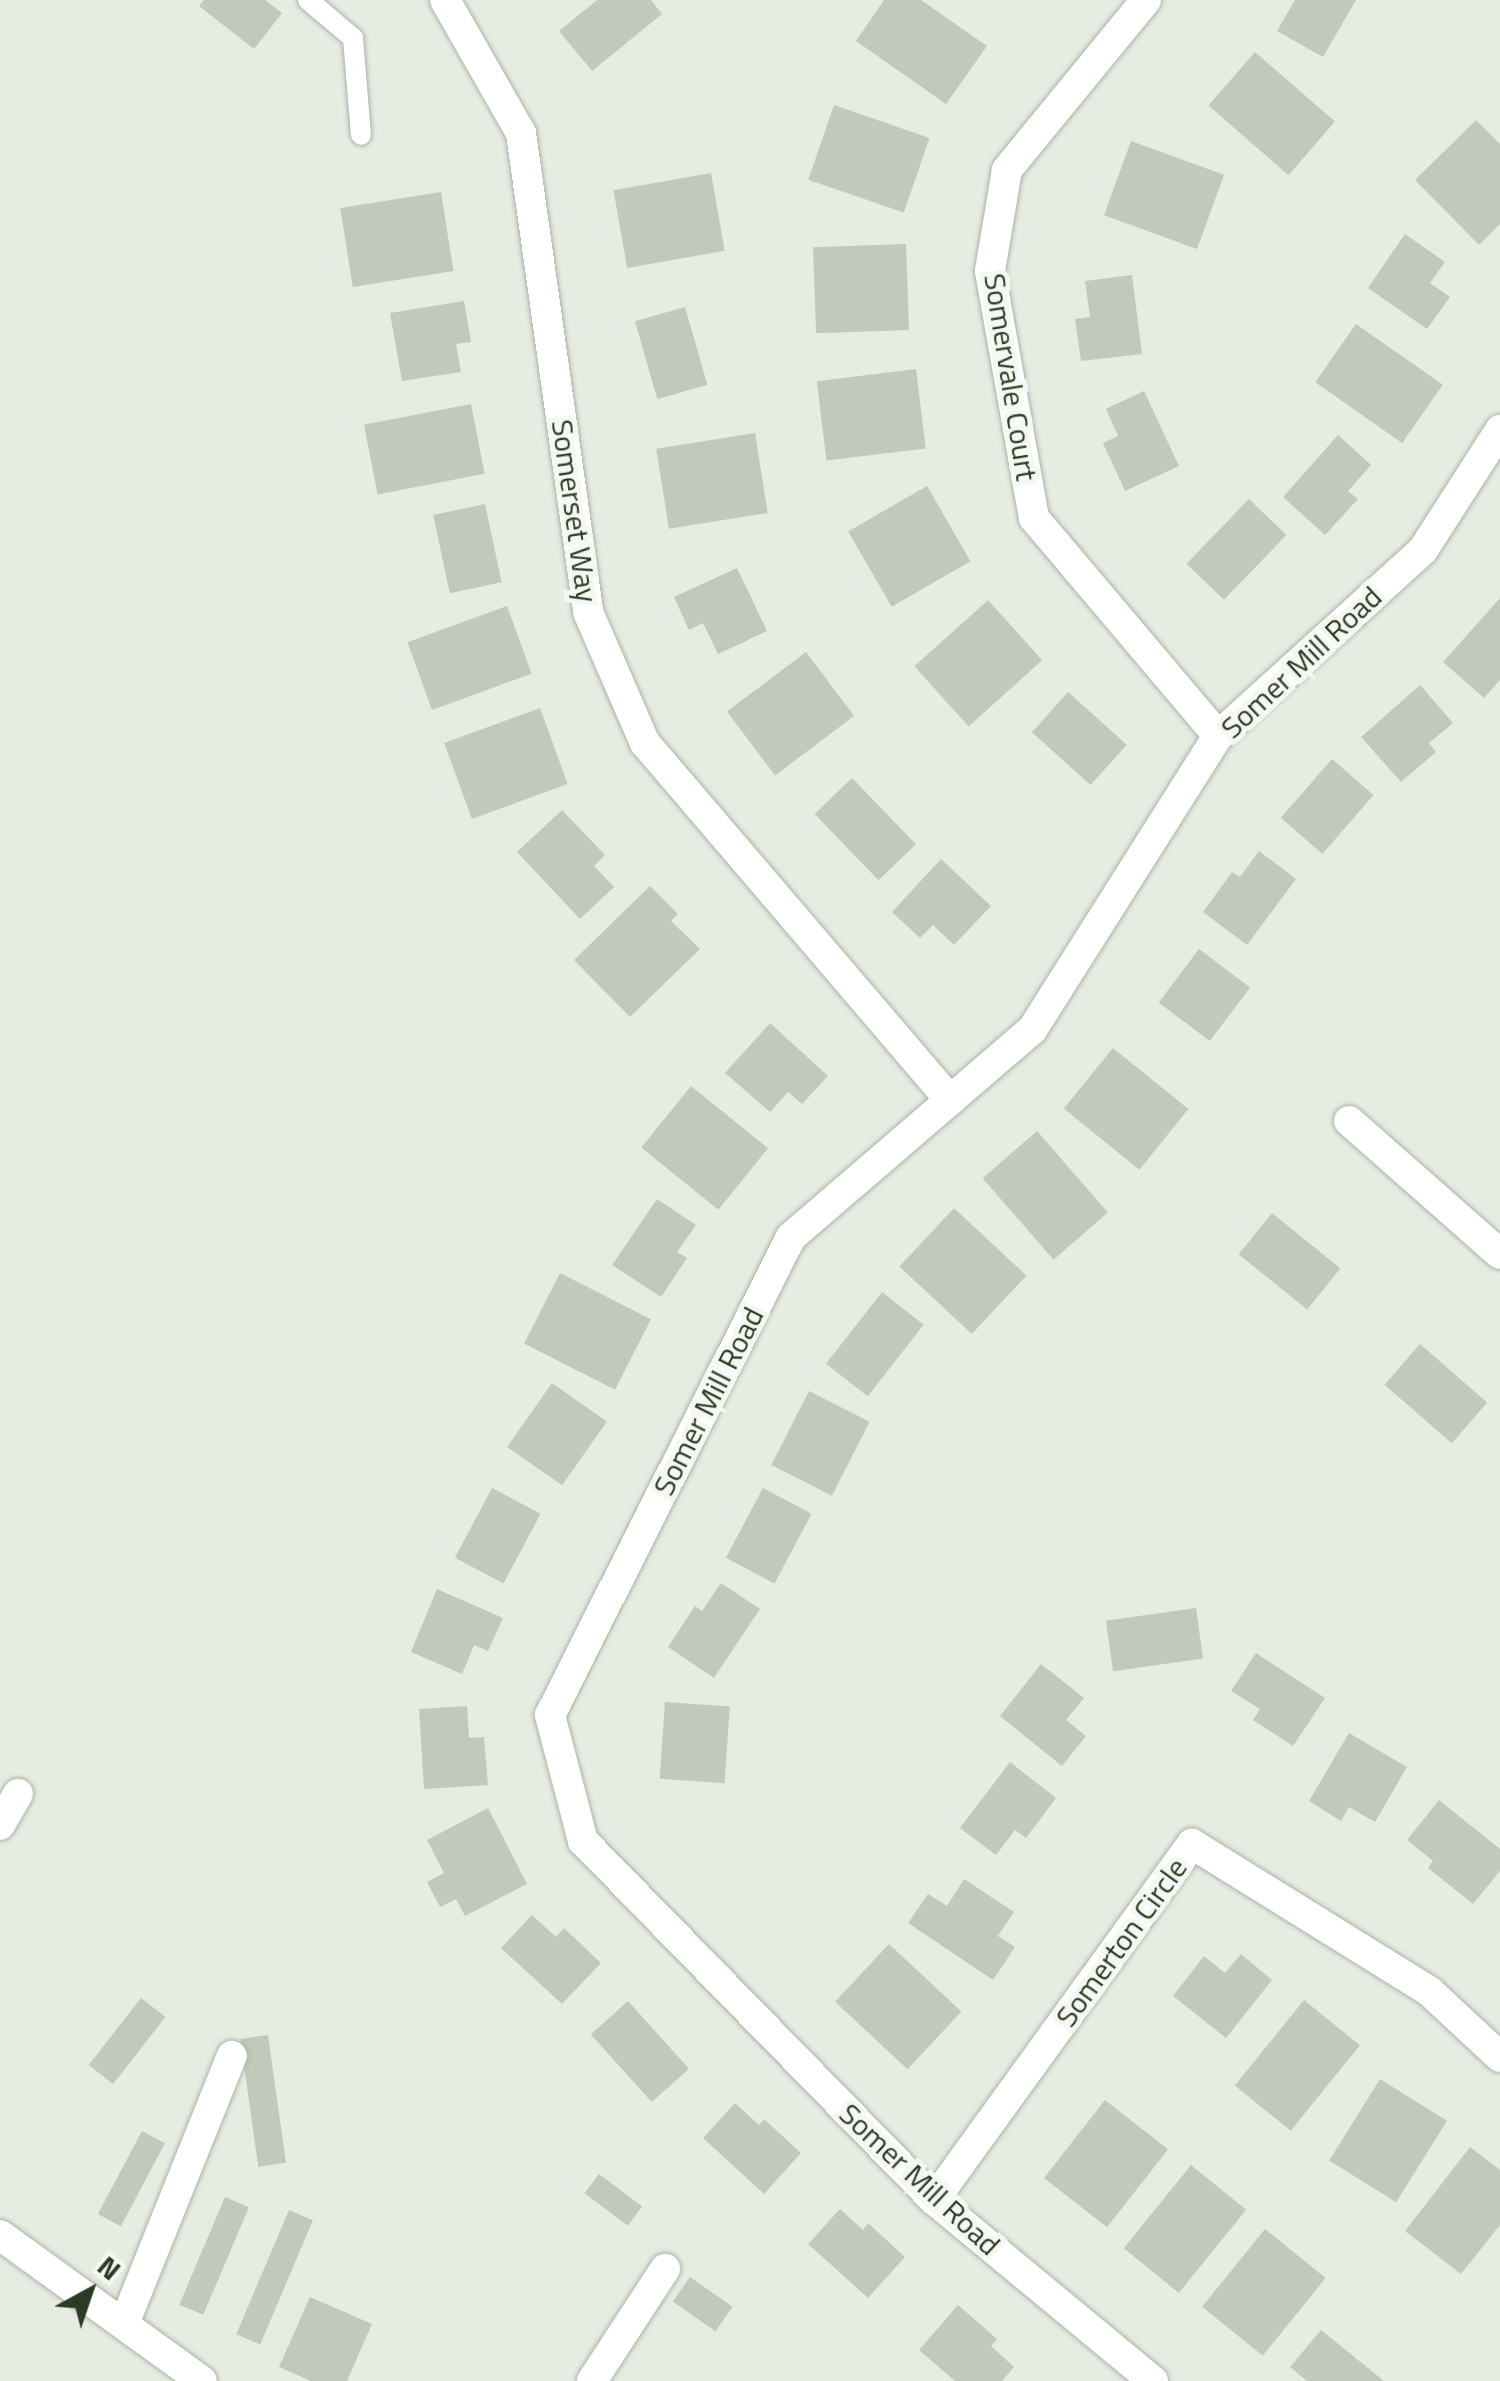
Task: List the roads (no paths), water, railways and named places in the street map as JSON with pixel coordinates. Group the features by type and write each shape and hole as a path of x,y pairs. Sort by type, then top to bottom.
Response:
{"street":[{"name":"Somerset Way","path":"445,0 521,134 588,612 645,743 950,1100"},
{"name":"Somervale Court","path":"1146,0 1007,170 990,270 1034,518 1218,736"},
{"name":"Somer Mill Road","path":"1154,2381 934,2200 583,1841 550,1714 791,1237 1032,1030 1218,736 1423,550 1500,430"},
{"path":"1349,1121 1500,1254"},
{"path":"0,1825 18,1794"},
{"name":"Somerton Circle","path":"934,2200 1192,1844 1429,1990 1500,2057"},
{"path":"124,2324 232,2056"},
{"path":"0,2234 202,2381"},
{"path":"592,2381 665,2269"}],"lane":[{"path":"308,0 354,38 360,136"}]}
